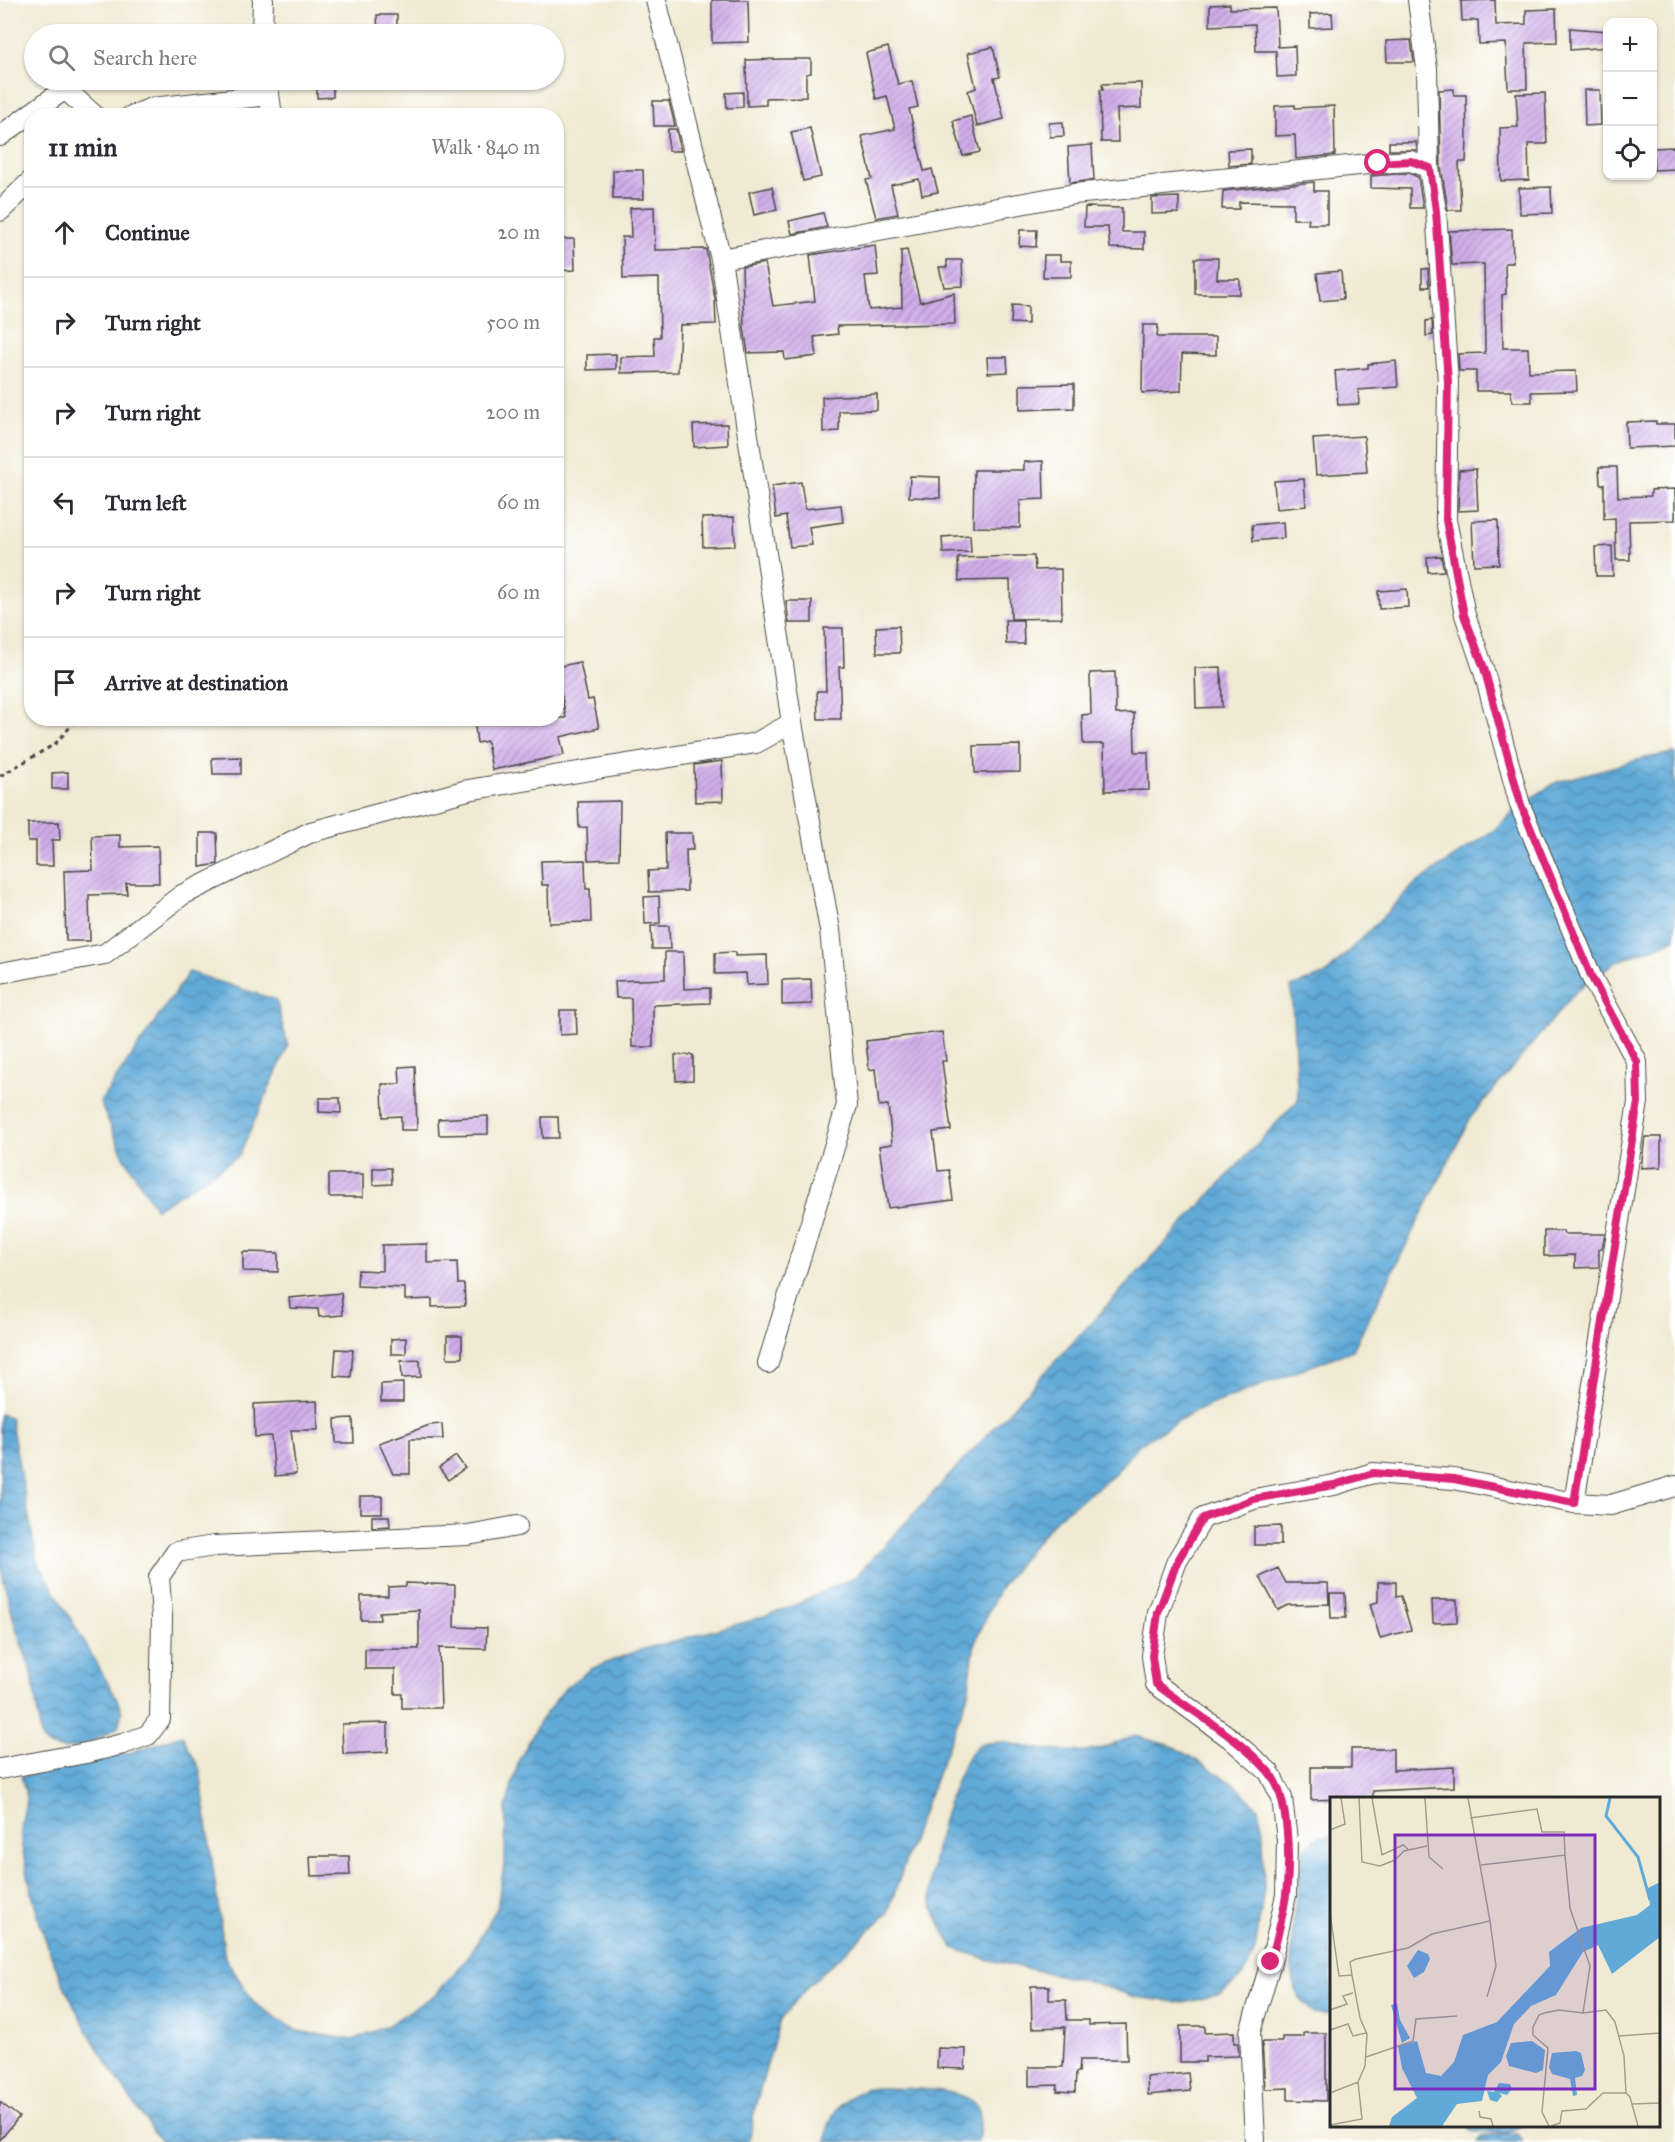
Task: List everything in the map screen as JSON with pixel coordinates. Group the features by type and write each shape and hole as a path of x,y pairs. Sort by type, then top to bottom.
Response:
{"street":[{"path":"262,0 262,24"},
{"path":"656,0 721,259 792,723 830,930 847,1104 768,1363"},
{"path":"1418,0 1427,69 1430,168 1436,211 1448,382 1446,520 1464,615 1484,668 1521,805 1570,928 1637,1062 1638,1102 1574,1503"},
{"path":"39,108 64,90"},
{"path":"66,90 86,108"},
{"path":"152,108 251,90"},
{"path":"268,90 271,108"},
{"path":"0,136 24,119"},
{"path":"721,259 1074,194 1378,163 1411,161 1430,168"},
{"path":"0,211 24,188"},
{"path":"0,973 105,954 182,895 311,832 468,789 508,785 756,743 792,723"},
{"path":"1255,2142 1250,2032 1271,1962 1286,1895 1287,1840 1282,1798 1269,1772 1230,1738 1156,1684 1152,1656 1158,1613 1177,1562 1203,1518 1254,1499 1334,1485 1373,1473 1454,1479 1574,1503 1611,1505 1675,1486"},
{"path":"0,1769 96,1751 147,1735 160,1719 162,1617 159,1577 176,1552 214,1546 468,1535 517,1526"}],"path":[{"path":"0,776 55,744 71,726"}],"water":[{"path":"1675,753 1675,939 1614,963 1578,989 1471,1117 1353,1350 1195,1411 1138,1445 1112,1477 1058,1517 1026,1554 999,1590 975,1642 968,1694 916,1829 888,1913 809,1985 780,2020 755,2107 749,2142 161,2142 119,2082 81,2019 50,1953 39,1919 22,1846 21,1825 26,1795 21,1777 129,1753 182,1735 200,1770 225,1958 255,2004 297,2031 353,2040 387,2026 436,1994 468,1958 497,1908 505,1859 506,1807 519,1760 540,1721 566,1687 591,1669 636,1651 746,1622 793,1606 856,1576 1298,1100 1291,987 1326,974 1415,884 1494,830 1520,805 1557,782 1645,758"},
{"path":"189,972 276,1000 288,1046 239,1156 156,1209 124,1157 100,1102"},
{"path":"0,1414 10,1417 37,1560 116,1697 122,1712 118,1727 90,1743 79,1746 58,1748 48,1745 41,1738 32,1673 16,1629 1,1569"},
{"path":"1136,1736 1175,1747 1233,1783 1258,1808 1263,1829 1264,1889 1255,1951 1244,1975 1221,1994 1184,2003 1135,1997 1091,1982 989,1960 953,1948 935,1911 931,1898 931,1885 944,1816 961,1770 971,1753 980,1745 994,1742 1038,1749 1089,1751"},
{"path":"1330,1835 1330,2014 1314,2014 1300,1998 1294,1982 1292,1965 1293,1924 1304,1849 1318,1837"},
{"path":"867,2088 925,2089 957,2094 969,2099 976,2105 979,2113 978,2142 826,2142 829,2124 837,2109 850,2097"},
{"path":"1469,2127 1521,2127 1504,2132 1471,2131"},
{"path":"1507,2133 1517,2134 1523,2142 1477,2142 1481,2137"}],"building":[{"path":"712,0 748,0 749,42 712,43"},
{"path":"1495,0 1496,25 1526,24 1526,10 1556,9 1557,42 1526,43 1527,89 1508,89 1506,43 1479,44 1478,20 1462,21 1461,1"},
{"path":"1230,4 1230,9 1276,8 1278,47 1295,46 1296,76 1277,77 1276,51 1256,51 1255,24 1210,26 1210,5"},
{"path":"1332,13 1333,27 1310,28 1310,14"},
{"path":"377,15 397,15 397,24 377,24"},
{"path":"1570,28 1603,31 1603,47 1570,50"},
{"path":"1411,40 1414,62 1387,62 1386,41"},
{"path":"888,47 898,84 912,81 918,107 909,109 924,171 932,169 938,192 922,195 919,179 891,185 898,214 876,218 866,180 872,179 862,136 895,129 887,96 876,99 866,53"},
{"path":"993,47 1000,77 994,78 1004,119 977,126 968,91 976,88 968,53"},
{"path":"811,59 811,73 806,74 806,97 766,98 766,105 747,106 746,60"},
{"path":"1141,83 1141,108 1117,109 1118,142 1101,142 1100,90 1103,90 1102,84"},
{"path":"1454,89 1454,95 1466,95 1466,162 1459,162 1461,210 1448,210 1441,167 1439,90"},
{"path":"317,90 333,90 333,97 317,98"},
{"path":"1584,90 1600,90 1601,125 1585,126"},
{"path":"743,92 743,107 727,108 726,93"},
{"path":"1545,93 1547,144 1528,144 1529,180 1501,181 1500,128 1518,127 1516,94"},
{"path":"653,101 669,101 675,126 654,126"},
{"path":"1295,105 1295,108 1334,106 1335,155 1296,159 1295,135 1275,136 1275,106"},
{"path":"971,116 980,152 963,156 953,121"},
{"path":"1063,122 1064,136 1050,137 1049,123"},
{"path":"810,128 821,177 803,181 791,132"},
{"path":"668,129 676,129 681,151 668,151"},
{"path":"1389,142 1416,142 1417,150 1389,150"},
{"path":"1092,145 1094,180 1070,183 1068,147"},
{"path":"1675,147 1675,169 1657,170 1657,148"},
{"path":"1251,149 1251,164 1229,166 1228,150"},
{"path":"613,170 643,170 644,199 613,199"},
{"path":"1409,173 1418,177 1423,208 1410,208 1410,189 1371,188 1371,176"},
{"path":"1314,182 1314,191 1327,191 1327,224 1308,224 1309,219 1293,219 1293,203 1239,202 1239,209 1222,209 1223,191"},
{"path":"772,187 777,210 754,215 749,192"},
{"path":"1551,187 1552,213 1520,214 1519,188"},
{"path":"1179,197 1179,213 1152,214 1152,198"},
{"path":"654,207 655,250 706,249 715,299 716,324 680,325 678,372 621,373 621,357 655,356 654,337 660,337 659,278 623,279 622,237 631,237 630,208"},
{"path":"1085,207 1122,208 1122,232 1144,232 1144,249 1110,248 1108,227 1084,227"},
{"path":"823,213 827,227 792,234 789,221"},
{"path":"1512,229 1513,263 1505,263 1506,294 1502,295 1503,348 1528,348 1529,372 1576,371 1577,391 1531,392 1532,402 1512,402 1511,391 1476,391 1476,371 1459,371 1458,354 1485,353 1484,264 1452,265 1449,231"},
{"path":"1020,230 1037,230 1036,247 1019,246"},
{"path":"564,239 574,239 575,270 564,271"},
{"path":"875,245 878,275 865,276 869,310 902,307 901,251 907,250 920,302 954,293 955,324 837,326 838,334 814,337 817,356 785,360 784,352 748,353 744,328 742,267 765,263 773,306 815,301 810,255"},
{"path":"1044,255 1060,255 1060,261 1071,261 1071,277 1043,277"},
{"path":"1195,258 1218,258 1217,279 1240,279 1240,294 1195,294"},
{"path":"947,260 962,260 963,286 944,287 939,267 947,267"},
{"path":"1422,269 1428,269 1429,287 1422,287"},
{"path":"1341,271 1343,299 1320,301 1317,273"},
{"path":"1012,305 1028,306 1028,324 1011,323"},
{"path":"1432,320 1433,335 1426,336 1426,321"},
{"path":"1143,325 1158,325 1157,337 1216,337 1216,355 1182,354 1181,391 1142,393"},
{"path":"616,354 616,369 587,370 587,355"},
{"path":"987,357 1007,357 1008,372 988,373"},
{"path":"1396,361 1398,387 1358,390 1359,404 1338,405 1335,371 1368,368 1368,364"},
{"path":"1074,384 1074,408 1020,410 1020,385"},
{"path":"877,394 877,410 839,411 839,431 823,432 822,397"},
{"path":"1656,421 1656,424 1675,424 1675,446 1627,448 1626,422"},
{"path":"727,424 728,445 694,447 693,425"},
{"path":"1364,436 1367,472 1316,475 1313,439"},
{"path":"1043,461 1044,499 1020,500 1020,528 973,527 974,470 1024,470 1024,462"},
{"path":"1599,467 1617,467 1618,497 1651,496 1651,490 1675,489 1675,520 1629,521 1630,560 1616,560 1615,518 1604,519 1604,484 1600,484"},
{"path":"1476,469 1478,510 1458,511 1459,470"},
{"path":"910,476 940,477 940,498 909,497"},
{"path":"1304,479 1306,506 1276,509 1274,481"},
{"path":"801,482 805,509 841,505 843,522 809,527 812,545 790,547 786,516 776,518 772,486"},
{"path":"734,517 735,546 703,547 702,518"},
{"path":"1498,520 1499,564 1474,565 1472,521"},
{"path":"1283,522 1284,538 1253,541 1252,525"},
{"path":"970,535 971,552 943,553 942,537"},
{"path":"1612,546 1613,576 1596,576 1595,547"},
{"path":"1034,556 1035,570 1061,569 1062,618 1011,619 1010,580 959,581 958,558"},
{"path":"1441,556 1444,571 1428,572 1427,557"},
{"path":"1407,589 1408,607 1379,609 1378,591"},
{"path":"786,601 812,601 812,623 789,623"},
{"path":"1005,620 1023,620 1024,644 1006,644"},
{"path":"899,626 900,653 877,653 876,627"},
{"path":"824,628 843,628 844,667 839,667 841,719 818,719 817,691 826,691"},
{"path":"580,662 588,700 593,699 599,728 560,737 564,755 492,770 487,741 477,743 475,726 564,726 564,718 566,718 564,665"},
{"path":"1221,667 1222,707 1196,708 1195,668"},
{"path":"1115,672 1116,714 1134,713 1135,752 1148,752 1149,790 1105,791 1104,744 1083,744 1082,715 1091,714 1090,673"},
{"path":"1020,745 1020,772 975,773 974,746"},
{"path":"241,757 241,774 213,774 212,758"},
{"path":"722,761 723,801 695,802 694,765"},
{"path":"68,772 68,789 52,789 52,773"},
{"path":"620,801 619,859 588,860 587,827 579,828 578,802"},
{"path":"59,822 60,840 52,840 53,866 36,866 36,841 28,841 28,823"},
{"path":"200,833 217,833 218,864 200,867"},
{"path":"665,833 692,833 693,850 686,850 687,891 649,892 648,871 666,870"},
{"path":"120,835 120,847 158,846 159,883 126,883 127,894 89,895 90,941 66,941 64,871 93,870 92,836"},
{"path":"585,860 586,889 590,889 591,922 549,923 548,885 542,885 541,861"},
{"path":"659,896 660,923 645,924 644,897"},
{"path":"651,926 669,926 670,949 652,949"},
{"path":"665,952 683,952 684,989 710,988 710,1003 653,1005 653,1047 632,1047 631,998 616,998 615,981 665,979"},
{"path":"735,952 735,956 767,955 768,984 747,985 746,973 715,974 715,953"},
{"path":"811,979 812,1004 782,1005 782,980"},
{"path":"560,1010 576,1010 577,1034 560,1035"},
{"path":"942,1032 946,1061 942,1061 951,1130 933,1132 938,1171 949,1170 953,1200 888,1208 879,1146 892,1144 888,1105 879,1106 875,1069 869,1070 866,1041"},
{"path":"675,1055 693,1055 693,1080 676,1081"},
{"path":"415,1066 417,1130 401,1130 401,1116 383,1117 382,1084 400,1084 399,1067"},
{"path":"319,1098 340,1098 341,1113 319,1112"},
{"path":"488,1116 488,1134 439,1135 438,1119"},
{"path":"542,1117 558,1117 559,1138 543,1138"},
{"path":"1645,1137 1661,1137 1661,1167 1641,1168"},
{"path":"373,1168 391,1168 392,1184 373,1185"},
{"path":"329,1174 363,1174 363,1197 329,1197"},
{"path":"1544,1231 1563,1231 1564,1234 1605,1234 1602,1249 1599,1249 1599,1267 1575,1268 1575,1255 1544,1256"},
{"path":"427,1244 427,1263 457,1262 458,1284 464,1284 465,1306 432,1307 432,1299 405,1300 405,1288 357,1286 358,1270 382,1271 382,1245"},
{"path":"243,1252 278,1253 278,1272 243,1271"},
{"path":"341,1293 343,1315 319,1317 318,1309 290,1308 289,1298"},
{"path":"447,1336 462,1336 462,1358 447,1358"},
{"path":"406,1338 406,1354 391,1354 391,1339"},
{"path":"336,1349 353,1350 351,1377 334,1376"},
{"path":"420,1360 421,1377 402,1378 401,1361"},
{"path":"403,1383 403,1402 381,1402 381,1384"},
{"path":"317,1401 318,1430 291,1430 296,1474 275,1476 271,1436 255,1437 254,1404"},
{"path":"353,1418 354,1443 336,1443 335,1419"},
{"path":"442,1424 443,1439 410,1439 410,1474 393,1474 379,1443 430,1425"},
{"path":"456,1456 465,1468 448,1480 439,1468"},
{"path":"360,1496 382,1496 382,1513 360,1513"},
{"path":"372,1516 389,1516 390,1526 372,1527"},
{"path":"1281,1526 1281,1545 1254,1545 1254,1527"},
{"path":"1278,1568 1286,1583 1328,1583 1329,1604 1288,1605 1278,1610 1260,1577"},
{"path":"1378,1582 1396,1582 1396,1597 1401,1596 1411,1630 1380,1638 1370,1604 1378,1602"},
{"path":"406,1583 455,1585 454,1627 487,1628 486,1649 439,1648 441,1708 402,1708 402,1694 395,1694 395,1669 365,1669 365,1649 419,1649 419,1610 379,1612 380,1620 361,1620 361,1596 388,1596 388,1587 406,1586"},
{"path":"1330,1593 1345,1593 1346,1618 1331,1618"},
{"path":"1432,1600 1457,1600 1457,1622 1433,1623"},
{"path":"388,1723 388,1752 343,1754 342,1724"},
{"path":"1351,1749 1393,1749 1393,1770 1454,1767 1454,1787 1373,1791 1373,1797 1330,1797 1330,1799 1311,1800 1311,1767 1351,1767"},
{"path":"310,1856 349,1856 350,1875 311,1876"},
{"path":"1031,1986 1049,1986 1049,2000 1066,2000 1067,2020 1089,2020 1089,2025 1126,2024 1127,2060 1080,2060 1079,2072 1076,2072 1075,2092 1057,2091 1058,2085 1029,2086 1029,2067 1063,2067 1065,2027 1032,2028"},
{"path":"1180,2026 1205,2026 1205,2033 1234,2032 1234,2043 1238,2043 1239,2056 1205,2057 1205,2062 1180,2062"},
{"path":"1304,2033 1326,2033 1326,2101 1288,2100 1288,2088 1265,2089 1262,2042 1282,2042 1282,2037 1304,2037"},
{"path":"938,2048 966,2049 965,2069 937,2068"},
{"path":"1188,2073 1190,2091 1148,2095 1147,2077"},
{"path":"0,2102 19,2117 0,2140"}],"route":[{"path":"1271,1962 1286,1895 1287,1840 1282,1798 1269,1772 1230,1738 1156,1684 1152,1656 1158,1613 1177,1562 1203,1518 1254,1499 1334,1485 1373,1473 1454,1479 1574,1503 1638,1102 1637,1062 1592,978 1521,805 1484,668 1464,615 1446,520 1448,382 1436,211 1430,168 1411,161 1378,163"}]}
